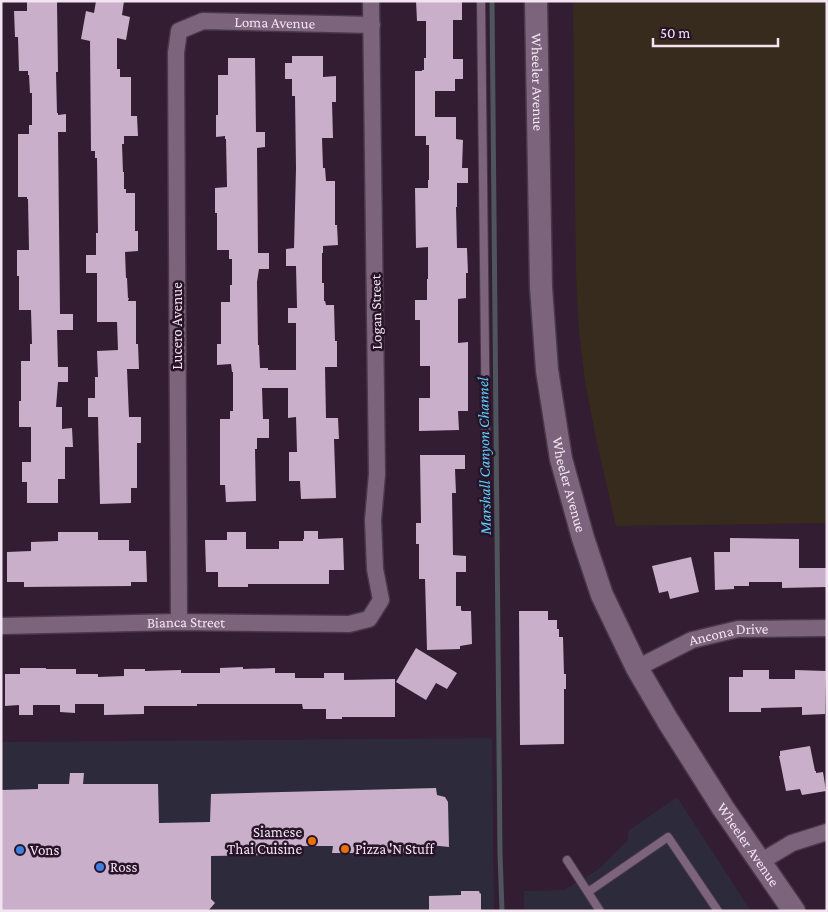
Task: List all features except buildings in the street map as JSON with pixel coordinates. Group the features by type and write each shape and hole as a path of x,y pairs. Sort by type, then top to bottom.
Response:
{"main road":[{"name":"Wheeler Avenue","path":"536,1 541,287 547,370 561,459 583,538 602,595 637,668 703,777 794,911"}],"street":[{"name":"Logan Street","path":"369,619 381,600 376,569 373,520 377,474 372,1"},
{"name":"Loma Avenue","path":"179,31 203,21 372,25"},
{"name":"Lucero Avenue","path":"179,31 176,53 179,622"},
{"name":"Bianca Street","path":"1,626 179,622 348,624 369,619"},
{"name":"Ancona Drive","path":"637,668 692,640 738,629 827,628"},
{"path":"760,862 792,843 827,832"}],"lane":[{"path":"481,1 486,440"},
{"path":"588,892 668,837 718,911"},
{"path":"567,860 600,911"}],"shaded area":[{"path":"573,1 827,1 827,523 616,526 596,439 585,381 579,332 576,275"},
{"path":"492,738 494,911 1,911 1,742"},
{"path":"677,797 751,911 524,911 524,891 564,890 599,869 628,840 628,831"}],"waterway":[{"name":"Marshall Canyon Channel","path":"492,1 502,911"}],"place":[{"name":"Siamese Thai Cuisine","path":"312,841"},
{"name":"Pizza 'N Stuff","path":"345,849"},
{"name":"Vons","path":"20,850"},
{"name":"Ross","path":"100,867"}]}
